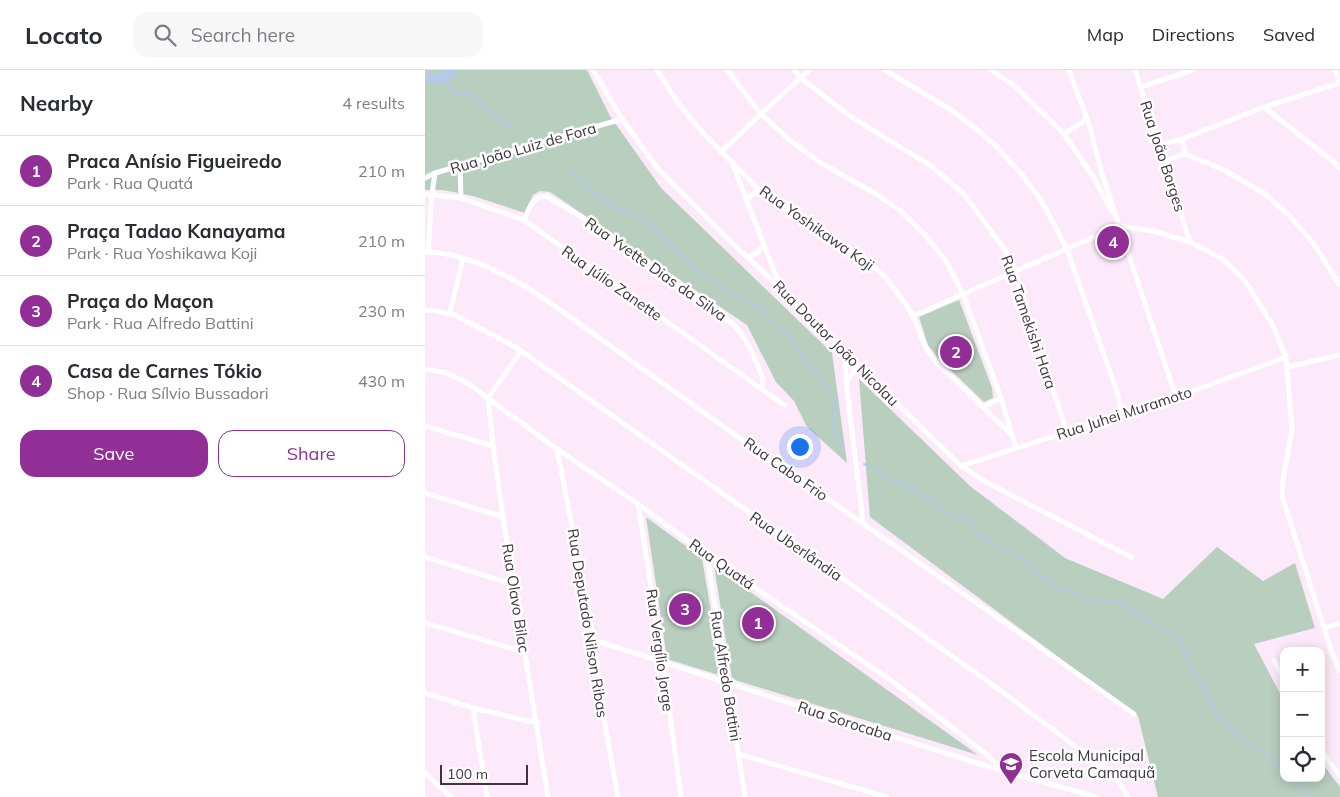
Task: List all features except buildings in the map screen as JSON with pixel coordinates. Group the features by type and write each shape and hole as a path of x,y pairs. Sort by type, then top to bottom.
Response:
{"street":[{"name":"Rua Doutor João Nicolau","path":"593,70 622,119 659,170 961,466 986,482 1131,557"},
{"name":"Rua Yoshikawa Koji","path":"657,70 678,103 703,133 759,190 787,211 861,255 885,277 913,316 926,348 935,362 1011,434"},
{"path":"727,70 761,114 792,142 821,163 876,194 901,211 926,236 946,262 963,294 1001,398 1016,448"},
{"name":"Rua Tamekishi Hara","path":"794,70 801,78 847,114 930,165 964,194 1007,253 1015,272 1067,432"},
{"path":"721,152 809,70"},
{"path":"885,70 964,119 994,144 1019,171 1041,200 1067,250 1119,398 1122,414"},
{"path":"991,70 1016,87 1064,134 1094,178 1119,226"},
{"path":"1069,70 1090,127 1102,174 1176,397"},
{"name":"Rua João Borges","path":"1135,70 1190,242"},
{"path":"1141,87 1193,70"},
{"path":"1160,145 1182,139 1264,107 1340,83 1335,70"},
{"path":"1264,107 1334,162 1340,169"},
{"path":"1064,134 1087,118"},
{"name":"Rua João Luiz de Fora","path":"425,178 435,173 622,119"},
{"path":"1182,139 1185,154"},
{"path":"1165,161 1185,154 1224,170 1265,194 1290,216 1313,243 1340,285"},
{"path":"731,163 747,199 781,289"},
{"path":"459,166 461,198"},
{"path":"427,252 435,173"},
{"path":"1094,178 1102,174"},
{"path":"747,199 759,190"},
{"name":"Rua Júlio Zanette","path":"425,194 461,198 524,220 784,405"},
{"name":"Rua Yvette Dias da Silva","path":"524,220 534,200 540,196 546,196 589,221 733,324 748,342 762,376 761,388"},
{"path":"913,316 1119,226 1153,231 1190,242 1223,259 1245,281 1272,324 1286,357 1292,429 1282,496 1332,653 1340,671"},
{"path":"747,257 757,253 764,245"},
{"name":"Rua Cabo Frio","path":"427,252 463,258 521,284 1134,714"},
{"path":"450,313 463,258"},
{"name":"Rua Uberlândia","path":"425,310 450,313 485,330 521,351 1001,691 1110,772 1120,783 1128,797"},
{"path":"488,398 521,351"},
{"path":"845,353 846,382 863,523"},
{"path":"1287,367 1340,355"},
{"name":"Rua Juhei Muramoto","path":"961,466 1176,397 1286,357"},
{"path":"846,382 857,365"},
{"name":"Rua Quatá","path":"425,369 447,373 469,384 707,555 892,681 985,753 1002,770"},
{"name":"Rua Olavo Bilac","path":"488,398 503,517 537,723 547,797"},
{"path":"983,407 1001,398"},
{"path":"425,426 493,446"},
{"name":"Rua Deputado Nilson Ribas","path":"557,449 594,640 605,725 618,797"},
{"path":"425,493 503,517"},
{"name":"Rua Vergílio Jorge","path":"638,504 663,663 681,797"},
{"name":"Rua Alfredo Battini","path":"707,555 745,797"},
{"path":"425,557 514,585"},
{"path":"425,623 524,652"},
{"path":"1325,628 1340,623"},
{"name":"Rua Sorocaba","path":"594,640 976,763 1096,797"},
{"path":"1274,660 1280,671"},
{"path":"425,693 473,708 537,723"},
{"path":"473,708 487,797"},
{"path":"976,763 985,753"},
{"path":"738,754 887,797"},
{"path":"1325,755 1340,776"},
{"path":"425,773 451,797"}],"green space":[{"path":"425,70 587,70 610,116 661,188 832,353 847,463 807,427 794,401 776,382 747,325 550,192 540,191 533,195 525,213 473,196 443,190 425,190"},
{"path":"959,300 992,388 993,398 984,402 938,358 928,345 919,317"},
{"path":"859,379 970,486 1065,558 1163,599 1217,547 1263,581 1295,563 1315,628 1254,644 1280,693 1280,782 1325,782 1325,767 1340,787 1340,797 1158,797 1138,716 870,517"},
{"path":"646,517 702,558 722,676 667,659"},
{"path":"714,566 978,755 732,679"}],"waterway":[{"path":"425,78 442,79 451,70"},
{"path":"444,77 457,92 470,95 511,127"},
{"path":"570,172 612,207 647,220 697,271 757,307 778,328 789,335 797,349 819,375 835,399 835,431 844,449"},
{"path":"864,464 879,471 886,478 897,481 919,492 952,517 961,519 965,517 971,520 978,535 1025,560 1051,584 1087,600 1111,603 1116,601 1127,607 1138,617 1177,636 1191,668 1208,693 1220,720 1233,729 1239,737 1266,754 1280,767"},
{"path":"1295,782 1311,797"}],"place":[{"name":"Casa de Carnes Tókio","path":"1113,242"},
{"name":"Praça Tadao Kanayama","path":"956,352"},
{"name":"Praça do Maçon","path":"685,609"},
{"name":"Praca Anísio Figueiredo","path":"758,623"},
{"name":"Escola Municipal Corveta Camaquã","path":"1011,785"}]}
